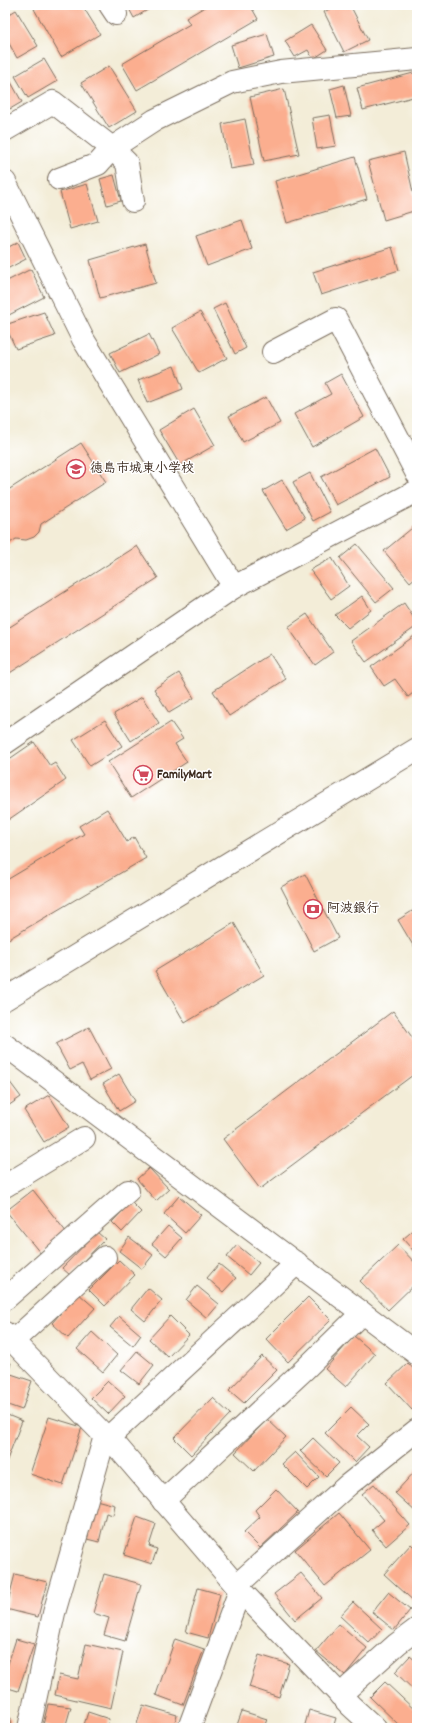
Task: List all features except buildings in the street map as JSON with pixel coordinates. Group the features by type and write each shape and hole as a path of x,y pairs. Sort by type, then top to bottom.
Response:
{"street":[{"path":"58,179 98,164 112,148 155,120 232,82 281,72 417,59"},
{"path":"5,130 53,102 112,148 127,163 133,201"},
{"path":"5,182 83,339 234,587"},
{"path":"273,352 336,319 417,474"},
{"path":"5,743 234,587 417,491"},
{"path":"5,999 417,749"},
{"path":"5,1045 362,1312 414,1346"},
{"path":"5,1186 84,1138"},
{"path":"5,1299 128,1191"},
{"path":"105,1257 9,1337 107,1436 219,1567 340,1694 375,1728"},
{"path":"29,1728 54,1613 107,1436 297,1263"},
{"path":"163,1501 305,1369 362,1312"},
{"path":"189,1728 239,1588 348,1485 417,1430"},
{"path":"340,1694 397,1644 417,1629"}],"place":[{"name":"徳島市城東小学校","path":"76,469"},
{"name":"FamilyMart","path":"143,775"},
{"name":"阿波銀行","path":"313,909"}]}
